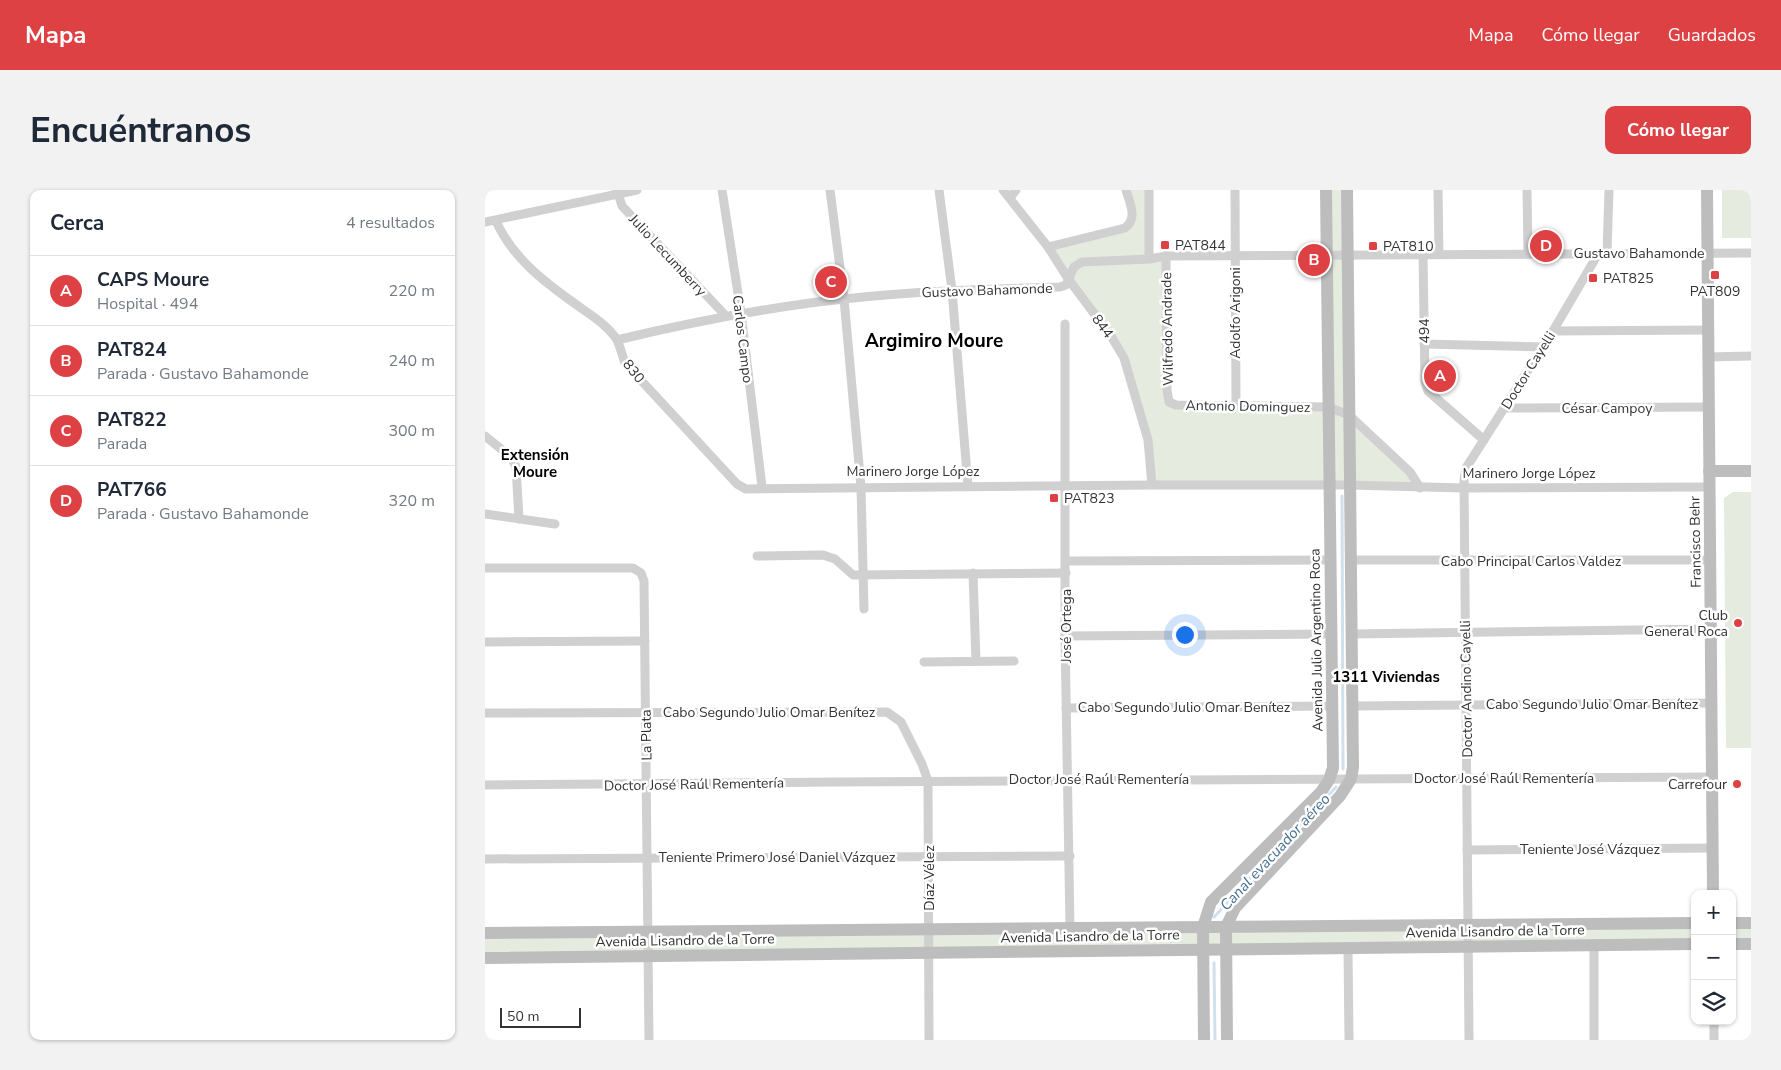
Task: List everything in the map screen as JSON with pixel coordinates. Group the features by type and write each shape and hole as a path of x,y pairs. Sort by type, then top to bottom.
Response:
{"main road":[{"name":"Avenida Julio Argentino Roca","path":"1205,1040 1203,927 1211,902 1321,792 1329,780 1333,768 1330,485 1327,407 1326,190"},
{"path":"1227,1040 1227,927 1235,908 1340,796 1351,779 1353,706 1347,190"},
{"name":"Francisco Behr","path":"1707,190 1713,890"},
{"path":"1709,471 1751,471"},
{"name":"Avenida Lisandro de la Torre","path":"485,933 1691,923"},
{"path":"1736,923 1751,923"},
{"name":"Avenida Lisandro de la Torre","path":"485,958 1691,944"},
{"path":"1736,944 1751,944"}],"street":[{"path":"485,222 618,192 637,190"},
{"name":"Carlos Campo","path":"721,190 741,313 762,488"},
{"path":"830,190 844,299 861,487 864,609"},
{"path":"939,190 952,290 967,486"},
{"name":"844","path":"1003,190 1048,247 1069,280 1111,336 1123,358 1148,440 1152,485"},
{"path":"1010,198 1016,190"},
{"path":"1048,247 1125,228 1131,224 1133,216 1126,190"},
{"name":"Wilfredo Andrade","path":"1149,190 1149,259"},
{"name":"Adolfo Arigoni","path":"1235,190 1236,406"},
{"path":"1438,190 1439,254"},
{"path":"1527,190 1527,254"},
{"name":"Doctor Cayelli","path":"1464,488 1466,468 1603,254 1609,190"},
{"name":"Julio Lecumberry","path":"618,192 622,206 726,316"},
{"name":"830","path":"496,221 504,239 519,258 550,286 605,324 617,340 625,363 737,484 746,489 762,488"},
{"name":"Gustavo Bahamonde","path":"617,340 741,313 844,299 952,290 1059,287 1066,285 1075,267 1082,262 1149,259 1166,256 1751,253"},
{"name":"494","path":"1423,254 1425,382 1428,391 1484,440"},
{"name":"Wilfredo Andrade","path":"1166,256 1167,390 1169,402"},
{"name":"José Ortega","path":"1065,324 1065,636 1071,927"},
{"path":"1553,331 1708,330"},
{"path":"1424,344 1543,347"},
{"path":"1708,357 1751,356"},
{"name":"Antonio Dominguez","path":"1169,402 1176,406 1327,407 1349,415"},
{"name":"César Campoy","path":"1504,408 1709,407"},
{"path":"1349,415 1410,472 1419,488"},
{"path":"485,436 511,457 517,467 519,519"},
{"name":"Marinero Jorge López","path":"762,488 1152,485 1349,485 1419,488 1710,487"},
{"name":"Doctor Andino Cayelli","path":"1464,488 1469,1040"},
{"path":"485,514 555,524"},
{"path":"757,556 823,555 835,560 853,575 1066,573"},
{"path":"1066,561 1330,560"},
{"name":"Cabo Principal Carlos Valdez","path":"1351,560 1710,560"},
{"name":"La Plata","path":"485,568 633,568 641,573 644,580 649,1040"},
{"path":"973,573 976,661"},
{"path":"1352,634 1711,629"},
{"path":"1065,636 1331,634"},
{"path":"485,642 645,641"},
{"path":"924,662 1014,661"},
{"name":"Cabo Segundo Julio Omar Benítez","path":"1353,706 1711,703"},
{"name":"Cabo Segundo Julio Omar Benítez","path":"1066,708 1333,706"},
{"name":"Cabo Segundo Julio Omar Benítez","path":"485,712 887,712 901,722"},
{"name":"Díaz Vélez","path":"901,722 922,764 928,781 929,1040"},
{"name":"Doctor José Raúl Rementería","path":"485,786 1067,778 1329,780 1712,777"},
{"name":"Teniente José Vázquez","path":"1467,850 1713,848"},
{"name":"Teniente Primero José Daniel Vázquez","path":"485,859 1070,856"},
{"path":"1594,945 1594,1040"},
{"path":"1348,948 1349,1040"},
{"path":"1714,1025 1714,1040"}],"shaded area":[{"path":"1126,190 1149,190 1149,259 1166,256 1169,402 1327,407 1326,190 1347,190 1349,415 1420,488 1152,485 1148,440 1124,358 1048,247 1131,224"},
{"path":"1722,190 1751,190 1751,238 1722,238"},
{"name":"Club General Roca","path":"1733,492 1751,492 1751,748 1726,748 1724,498"},
{"path":"1691,923 1691,944 485,958 485,933"},
{"path":"1736,923 1751,923 1751,944 1736,944"}],"waterway":[{"name":"Canal evacuador aéreo","path":"1342,496 1343,769"},
{"name":"Canal evacuador aéreo","path":"1214,917 1336,787"},
{"name":"Canal evacuador aéreo","path":"1214,963 1215,1040"}],"place":[{"name":"PAT844","path":"1165,245"},
{"name":"PAT810","path":"1373,246"},
{"name":"PAT766","path":"1546,246"},
{"name":"PAT824","path":"1314,260"},
{"name":"PAT809","path":"1715,275"},
{"name":"PAT825","path":"1593,278"},
{"name":"PAT822","path":"831,282"},
{"name":"CAPS Moure","path":"1440,376"},
{"name":"PAT823","path":"1054,498"},
{"name":"Club General Roca","path":"1738,623"},
{"name":"Carrefour","path":"1737,784"}],"district":[{"name":"Argimiro Moure","path":"934,340"},
{"name":"Extensión Moure","path":"535,464"},
{"name":"1311 Viviendas","path":"1386,677"}]}
